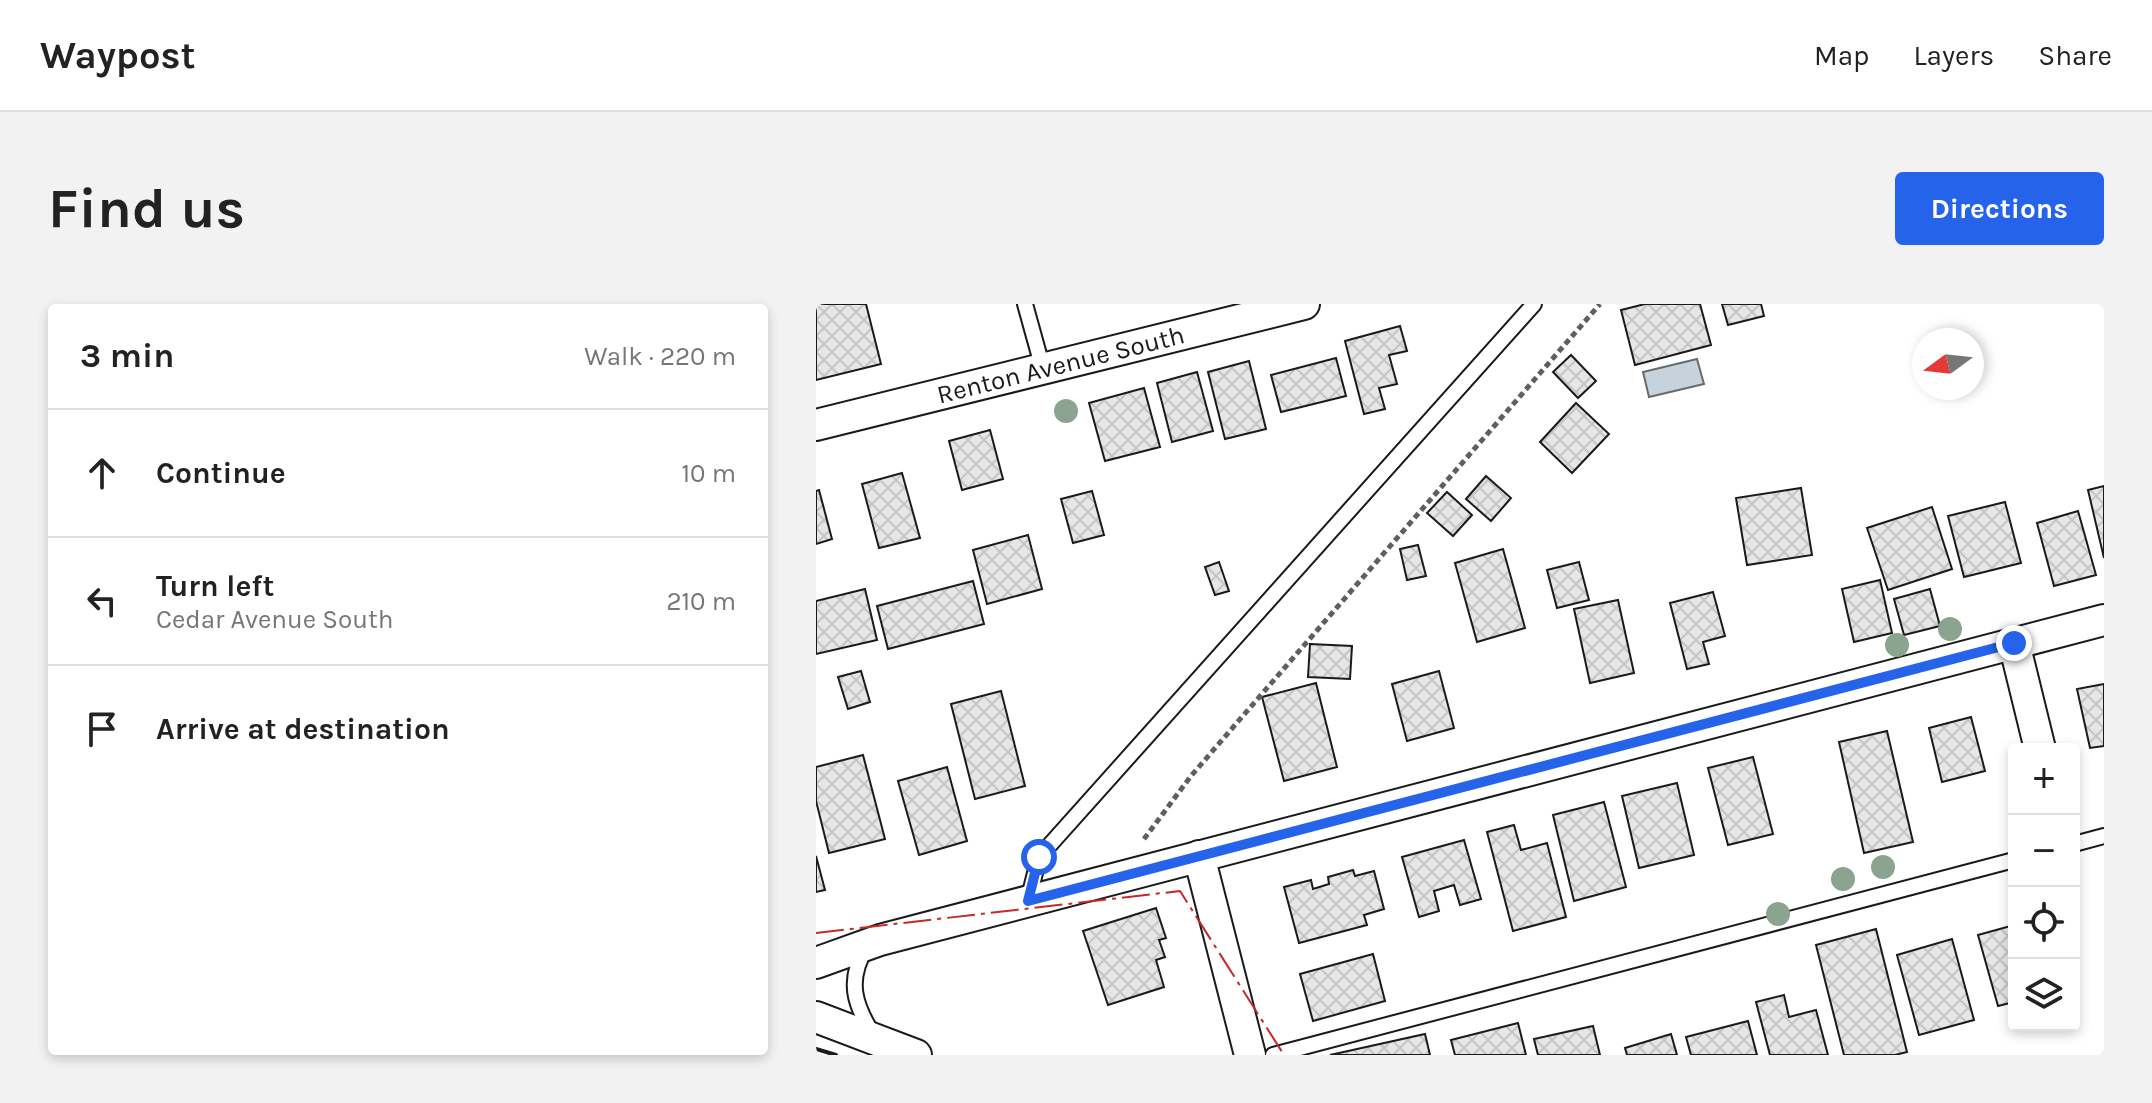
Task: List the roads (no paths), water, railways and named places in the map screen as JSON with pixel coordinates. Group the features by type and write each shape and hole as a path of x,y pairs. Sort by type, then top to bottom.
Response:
{"street":[{"name":"Renton Avenue South","path":"816,425 1304,304"},
{"path":"816,963 868,944 1028,901 2104,620"},
{"path":"2014,643 2039,743"},
{"path":"1199,856 1242,1046"},
{"path":"816,1017 916,1055"}],"lane":[{"path":"1025,304 1043,369"},
{"path":"1028,901 1039,857 1534,304"},
{"path":"2080,842 2104,836"},
{"path":"1273,1055 2008,862"},
{"path":"868,944 856,965 857,1009 879,1043"}]}
